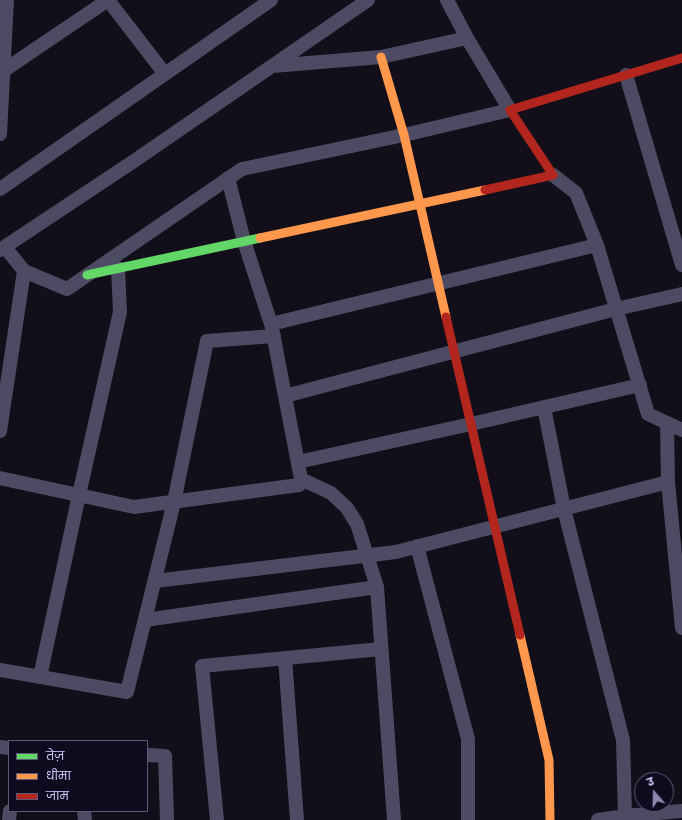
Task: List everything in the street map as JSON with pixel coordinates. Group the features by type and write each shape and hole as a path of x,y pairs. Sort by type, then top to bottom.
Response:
{"street":[{"path":"0,134 7,0"},
{"path":"3,71 108,0 165,74"},
{"path":"0,189 270,0"},
{"path":"368,0 134,161 2,249 24,271 67,289 242,169 404,135 510,110 682,58"},
{"path":"447,0 467,38 510,110 553,175 576,193 597,245 648,414 682,430"},
{"path":"272,66 381,57 467,38"},
{"path":"381,57 404,135 549,760 550,820"},
{"path":"626,75 682,265"},
{"path":"87,275 553,175"},
{"path":"0,478 134,507 299,485 301,479 272,330 244,241 228,178"},
{"path":"0,670 127,692 174,502 207,341 272,330 438,283 597,245"},
{"path":"40,677 120,312 118,268"},
{"path":"0,431 24,271"},
{"path":"285,396 616,309 682,294"},
{"path":"298,462 640,385"},
{"path":"544,407 564,509 623,740 625,816 682,811"},
{"path":"667,423 668,482 682,628"},
{"path":"301,479 331,493 347,508 357,524 377,588 394,820"},
{"path":"155,581 396,552 668,482"},
{"path":"417,546 468,739 468,820"},
{"path":"145,620 377,588"},
{"path":"217,820 202,666 382,649"},
{"path":"285,658 297,820"},
{"path":"148,755 165,756 167,820"},
{"path":"598,820 634,815"}],"traffic: fast":[{"path":"87,275 260,238"}],"traffic: slow":[{"path":"381,57 404,135 446,317"},
{"path":"260,238 485,190"},
{"path":"520,635 549,760 550,820"}],"traffic: jam":[{"path":"485,190 553,175 510,110 682,58"},
{"path":"446,317 520,635"}]}
